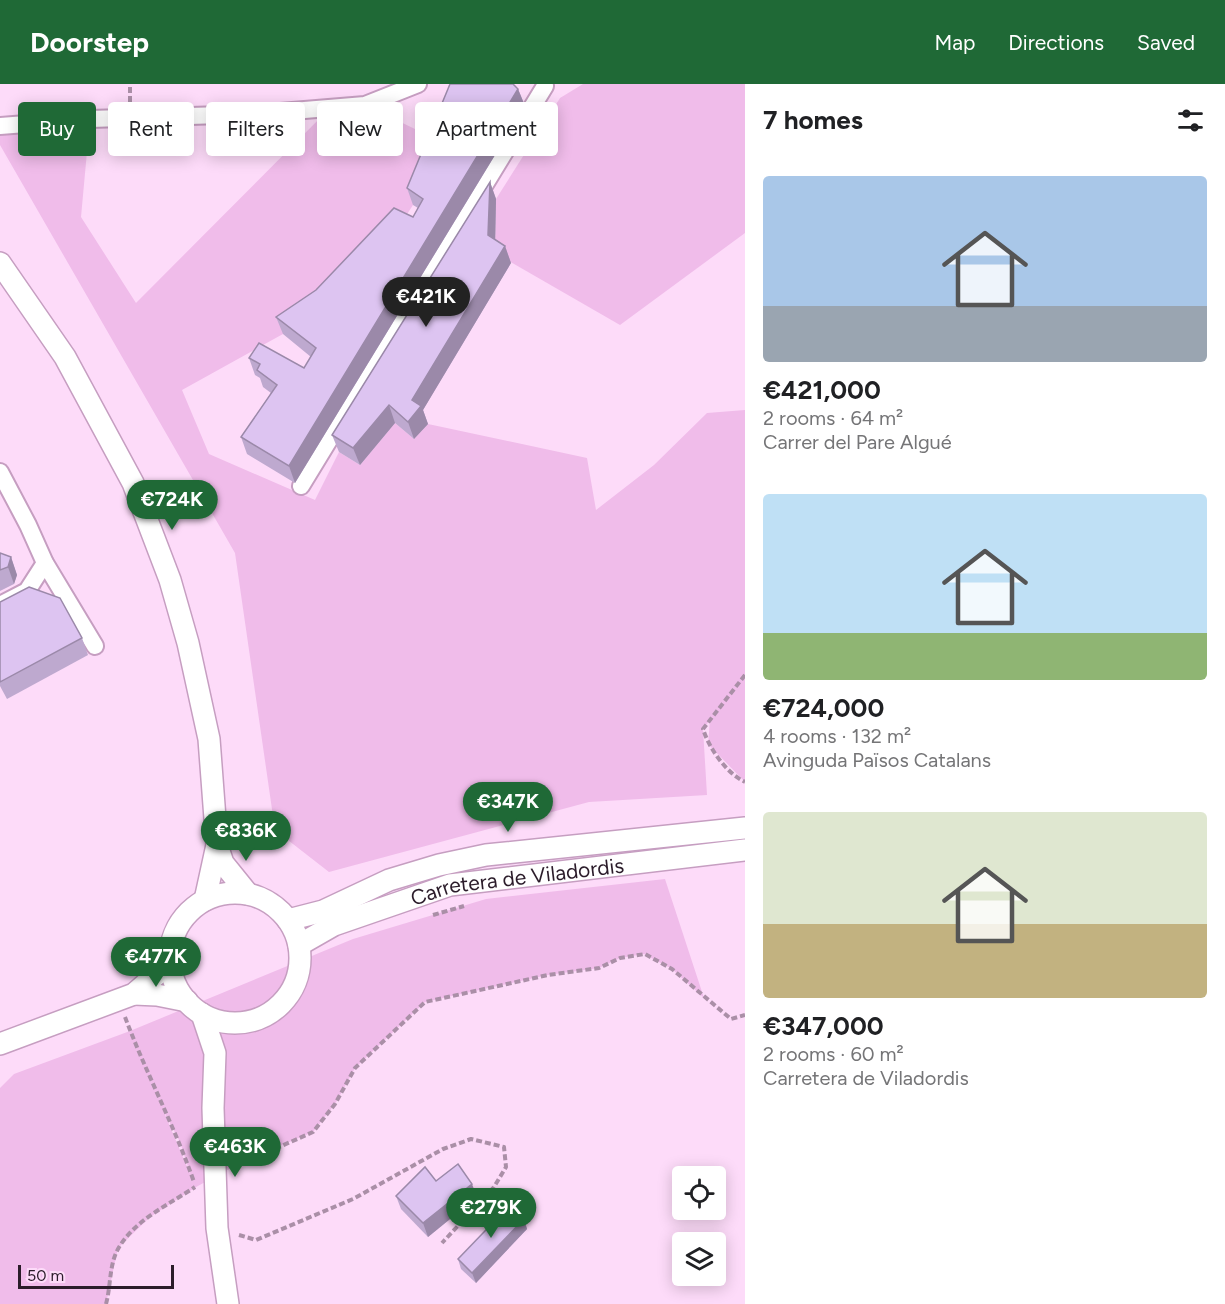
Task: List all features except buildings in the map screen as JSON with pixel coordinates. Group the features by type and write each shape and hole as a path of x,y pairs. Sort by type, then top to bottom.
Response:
{"street":[{"path":"0,126 90,119 256,114 365,105 418,84"},
{"path":"301,486 543,84"},
{"path":"0,263 65,357 134,483 170,580 188,643 209,739 217,845 223,863 248,894"},
{"path":"0,472 45,563 95,646"},
{"path":"0,605 27,591 45,563"},
{"name":"Carretera de Viladordis","path":"288,920 323,911 388,880 486,855 745,828"},
{"path":"205,900 217,845"},
{"name":"Carretera de Viladordis","path":"298,945 334,925 450,885 745,850"},
{"path":"126,997 157,995 194,1008 224,1022 239,1022 264,1016 284,1000 297,978 298,945 288,920 270,904 248,894 230,893 205,900 190,910 179,924 172,940 170,957 174,981 194,1008 215,1053 213,1108 218,1228 228,1304"},
{"path":"0,1044 126,997 157,974 170,957"},
{"path":"215,1053 227,1033 239,1022"}],"path":[{"path":"745,675 703,729 708,744 745,782"},
{"name":"Carretera de Viladordis","path":"422,918 465,905"},
{"path":"106,1304 118,1248 141,1223 216,1176 313,1132 335,1104 355,1068 425,1002 548,975 599,968 620,958 645,954 672,969 731,1019 745,1016"},
{"path":"126,997 147,1077 180,1142 199,1197"},
{"path":"218,1228 256,1240 352,1199 443,1149 471,1139 504,1147 506,1167 494,1187 442,1243"}],"shaded area":[{"path":"583,84 745,84 745,233 620,325 495,253 496,199 523,156 558,156 557,102 560,98"},
{"path":"317,121 317,156 403,156 403,123 415,129 415,156 434,156 413,205 400,225 323,307 283,334 182,390 209,454 315,500 339,452 360,465 395,423 414,439 428,424 587,458 596,510 654,465 707,413 745,410 745,782 708,744 710,720 703,729 707,795 589,802 329,872 275,830 235,553 0,145 0,126 18,125 18,156 87,156 81,217 136,303 282,156 305,156 305,133"},
{"path":"665,879 704,998 672,969 644,954 620,958 599,968 548,975 425,1002 355,1068 335,1104 313,1132 244,1161 196,1187 150,1217 118,1248 106,1304 0,1304 0,1088 14,1074 130,1031 353,939 486,899","holes":["163,1110 180,1142 191,1176"]}]}
